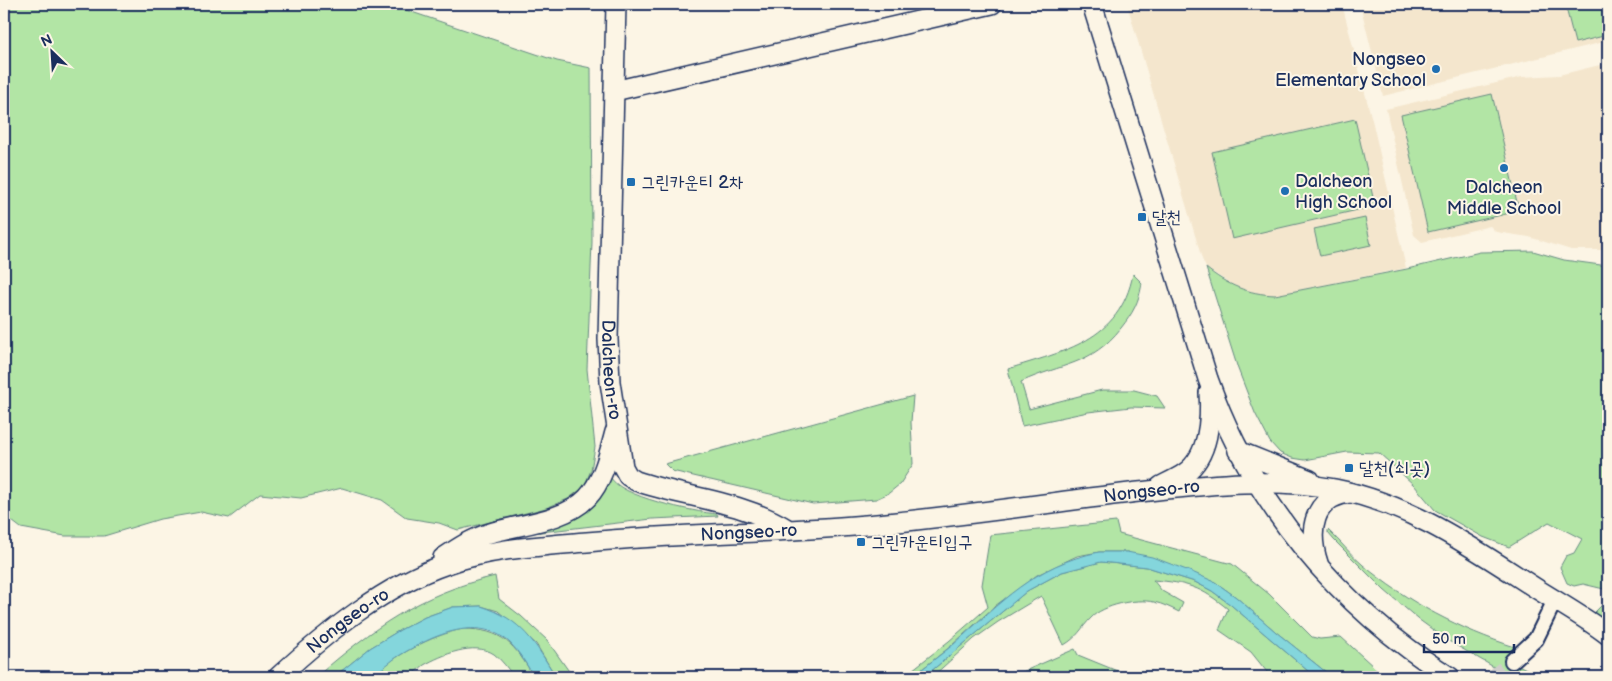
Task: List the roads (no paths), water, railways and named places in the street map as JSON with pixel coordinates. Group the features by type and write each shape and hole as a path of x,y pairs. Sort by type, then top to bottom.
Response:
{"street":[{"name":"Dalcheon-ro","path":"616,4 608,338 610,382 623,467 628,476 636,481 750,511 790,530"},
{"path":"614,91 992,4"},
{"path":"1092,4 1208,379 1238,451 1278,516 1319,567 1364,612 1404,645 1450,677"},
{"path":"1151,491 1186,472 1198,460 1203,450 1208,424 1210,404 1208,379"},
{"path":"418,575 456,549 488,533 556,516 576,507 587,498 596,486 605,465 616,426"},
{"path":"1238,451 1330,488"},
{"name":"Nongseo-ro","path":"278,677 357,612 385,593 418,575 444,564 500,550 607,540 880,524 1151,491 1256,483 1330,488 1387,504 1454,536 1608,635"},
{"path":"1319,567 1314,550 1313,533 1320,510 1334,497 1352,493"},
{"path":"1512,661 1536,639 1555,600"}],"water":[{"path":"1099,552 1127,552 1152,557 1215,582 1236,597 1332,677 1315,677 1231,605 1212,591 1195,582 1147,567 1101,562 1062,572 1027,591 924,677 912,677 954,644 1020,587 1056,566"},
{"path":"481,606 495,611 517,625 534,643 556,677 534,677 510,643 497,634 483,629 468,629 453,631 423,642 397,657 369,677 334,677 370,648 425,617 453,607"}],"tunnel":[{"path":"1492,677 1512,661"}],"place":[{"name":"Nongseo Elementary School","path":"1436,69"},
{"name":"Dalcheon Middle School","path":"1504,168"},
{"name":"그린카운티 2차","path":"631,182"},
{"name":"Dalcheon High School","path":"1285,191"},
{"name":"달천","path":"1142,217"},
{"name":"달천(쇠곳)","path":"1349,468"},
{"name":"그린카운티입구","path":"861,542"}]}
